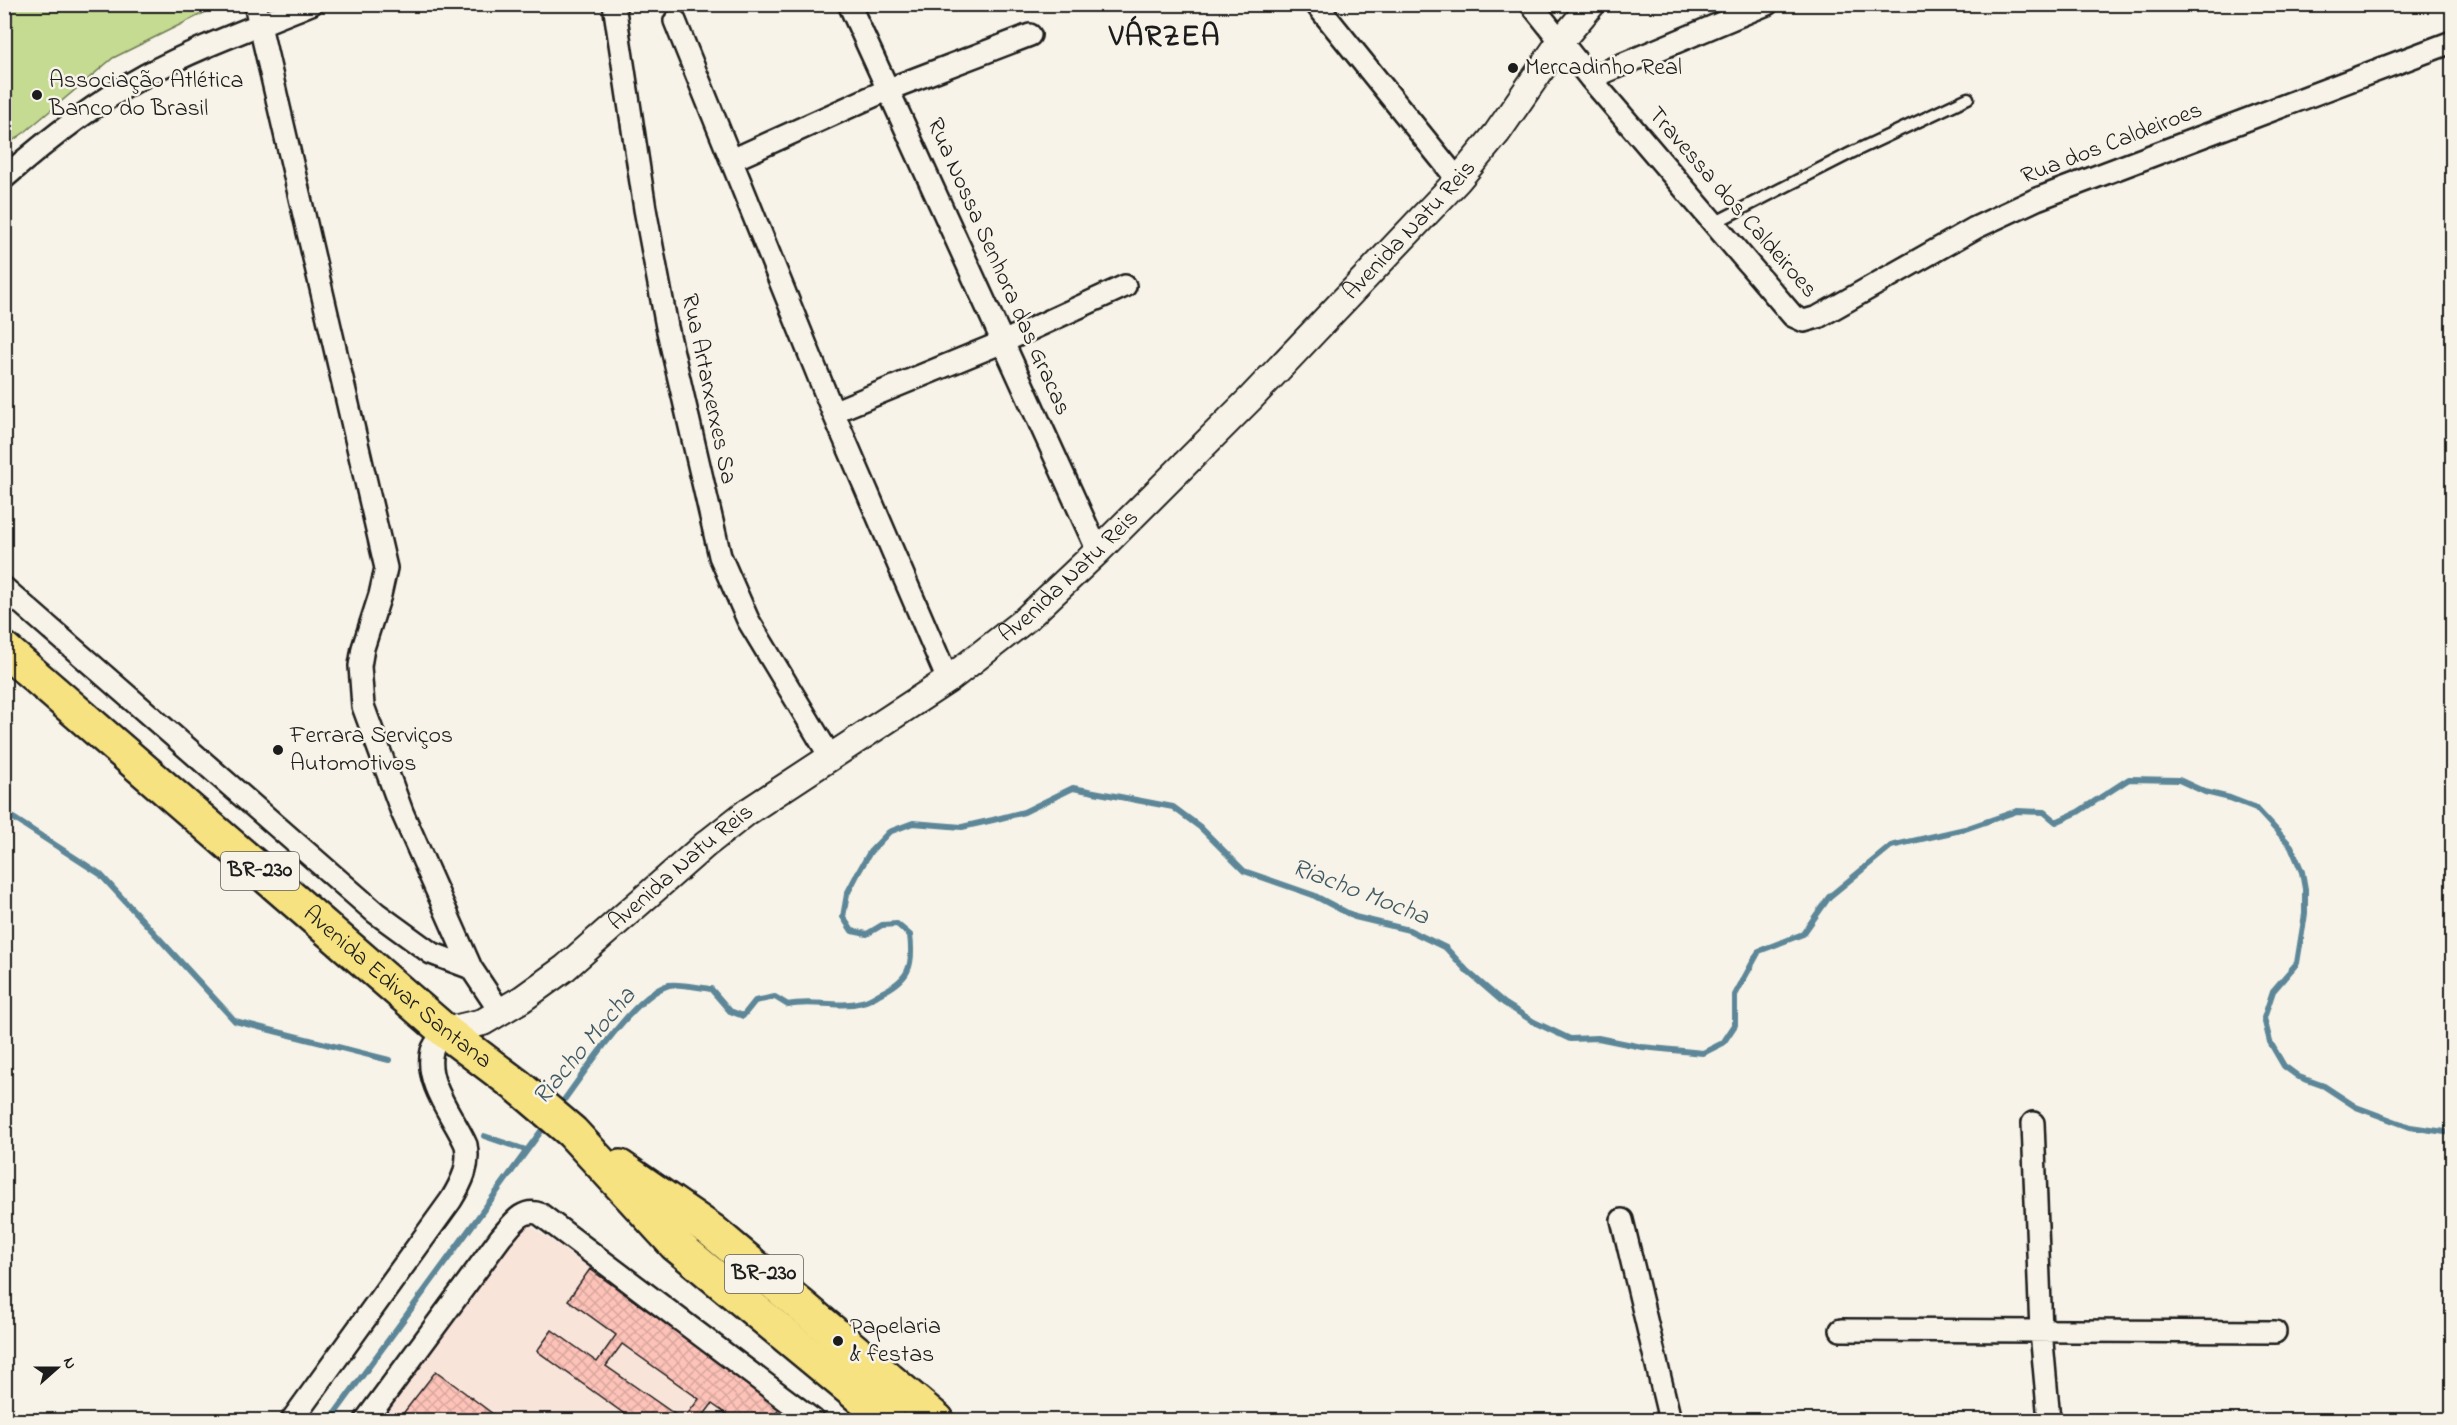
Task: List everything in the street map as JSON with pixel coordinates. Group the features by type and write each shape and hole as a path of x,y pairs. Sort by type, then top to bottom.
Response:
{"highway":[{"name":"Avenida Edivar Santana","path":"4,649 445,1031 519,1087 577,1136"},
{"name":"BR-230","path":"577,1136 675,1244 888,1420"},
{"name":"BR-230","path":"577,1136 711,1230 937,1420"}],"street":[{"path":"4,178 80,118 119,91 258,15 310,4"},
{"name":"Rua Artarxerxes Sa","path":"614,4 645,209 666,327 720,556 747,620 831,758"},
{"name":"Rua Nossa Senhora das Gracas","path":"849,4 1098,551"},
{"path":"1316,4 1458,180"},
{"name":"Travessa dos Caldeiroes","path":"1531,4 1590,78 1792,316 1804,321"},
{"name":"Avenida Natu Reis","path":"445,1031 483,1022 501,1013 565,968 734,822 948,680 1026,620 1250,399 1458,180 1497,133 1560,42 1592,4"},
{"path":"1590,78 1767,4"},
{"path":"258,15 386,568 363,648 360,666 363,706 402,812 471,968 501,1013"},
{"path":"675,21 833,412 948,680"},
{"path":"732,159 889,89 1030,35"},
{"name":"Rua dos Caldeiroes","path":"1804,321 1818,317 1975,228 2037,199 2452,42"},
{"path":"833,412 1003,342 1125,286"},
{"name":"Avenida Edivar Santana","path":"4,588 376,913 431,953 471,968"},
{"path":"292,1420 451,1200 464,1178 468,1156 466,1145 435,1083 430,1063 433,1049 445,1031"},
{"path":"2033,1123 2041,1331 2049,1420"},
{"path":"366,1420 501,1237 515,1220 527,1212 540,1214 813,1420"},
{"path":"1622,1220 1670,1420"},
{"path":"1841,1330 2275,1332"}],"lane":[{"path":"1714,223 1851,153 1968,98"}],"shaded area":[{"path":"527,1223 689,1339 789,1420 380,1420"}],"green space":[{"name":"Associação Atlética Banco do Brasil","path":"5,4 220,5 113,58 5,146"}],"building":[{"path":"590,1269 781,1407 771,1420 735,1420 712,1404 700,1420 683,1420 633,1420 537,1351 552,1330 597,1362 616,1335 568,1300","holes":["622,1344 699,1399 683,1420 606,1366"]},
{"path":"436,1371 501,1420 398,1420"}],"waterway":[{"name":"Riacho Mocha","path":"558,1108 624,1020 655,992 669,985 711,989 730,1011 743,1016 755,1001 775,997 788,1005 797,1003 844,1005 866,1001 889,989 903,978 910,964 910,935 897,924 882,925 867,934 852,931 843,917 847,894 870,852 889,832 913,823 962,827 1024,812 1073,788 1173,807 1200,827 1244,871 1313,895 1355,917 1409,930 1446,948 1467,971 1504,1003 1534,1022 1570,1039 1598,1038 1642,1047 1703,1053 1723,1043 1735,1025 1735,995 1759,951 1803,934 1829,897 1891,846 1965,829 2017,811 2044,812 2056,822 2078,812 2129,779 2179,780 2205,792 2256,808 2291,846 2302,872 2305,914 2297,963 2273,991 2264,1018 2270,1042 2284,1066 2299,1077 2324,1086 2356,1107 2410,1127 2452,1133"},
{"path":"4,812 100,874 235,1021 389,1060"},
{"name":"Riacho Mocha","path":"330,1420 547,1123"},
{"path":"484,1136 526,1150"}],"place":[{"name":"Mercadinho Real","path":"1513,68"},
{"name":"Associação Atlética Banco do Brasil","path":"37,95"},
{"name":"Ferrara Serviços Automotivos","path":"278,750"},
{"name":"Papelaria & festas","path":"838,1341"}],"district":[{"name":"VÁRZEA","path":"1165,38"}]}
